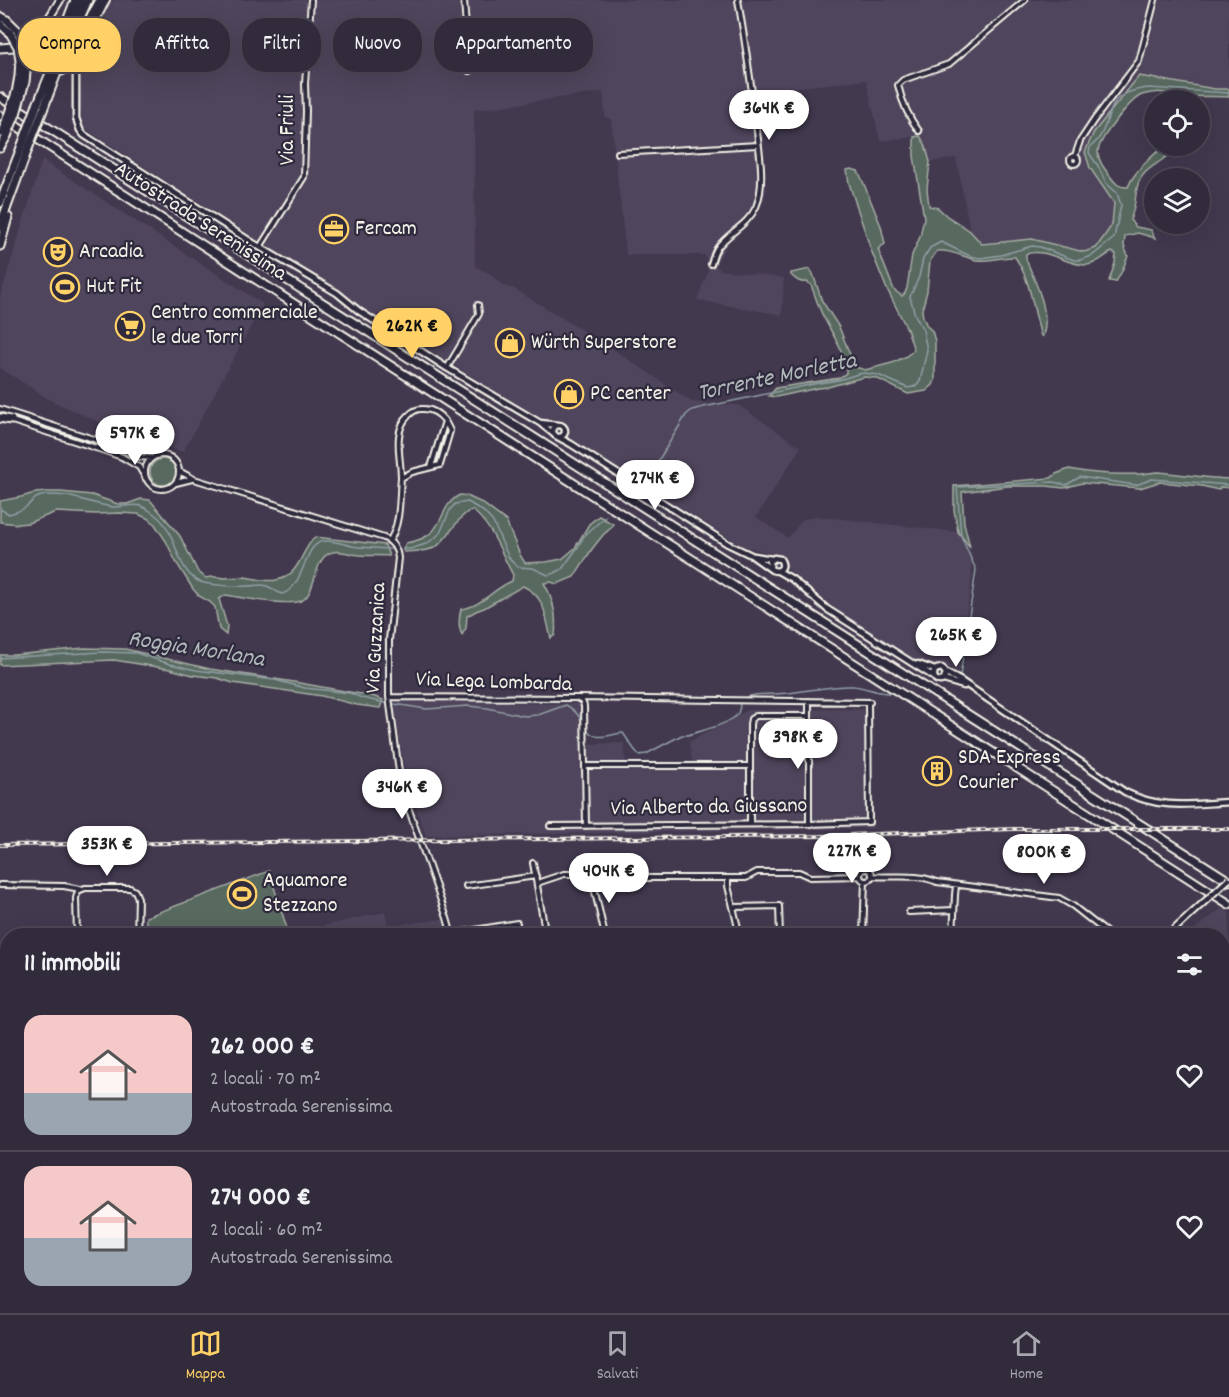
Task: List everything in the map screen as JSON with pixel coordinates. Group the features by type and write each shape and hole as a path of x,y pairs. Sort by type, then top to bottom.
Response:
{"highway":[{"path":"67,18 75,0"},
{"path":"74,18 82,0"},
{"path":"47,100 88,0"},
{"path":"40,108 47,100 99,0"},
{"path":"0,16 7,20 24,42 25,82 19,95 16,114 3,135 0,148"},
{"path":"0,24 14,31"},
{"path":"0,48 18,47"},
{"path":"0,203 25,147 52,72"},
{"name":"Autostrada Serenissima","path":"0,97 1229,880"},
{"name":"Autostrada Serenissima","path":"0,115 1229,904"},
{"path":"0,246 25,147"},
{"path":"0,226 18,177"},
{"path":"0,192 9,179"},
{"path":"0,417 11,420"}],"main road":[{"path":"50,18 60,0"},
{"path":"97,18 106,0"}],"street":[{"name":"Via Friuli","path":"260,247 304,177 306,113 304,87 311,0"},
{"path":"464,0 465,18"},
{"path":"711,264 717,248 745,222 755,208 760,193 758,145 750,72 738,0"},
{"path":"919,131 911,121 901,99 898,85 903,80 949,64 1025,0"},
{"path":"1075,156 1080,141 1139,61 1155,0"},
{"path":"72,72 75,78"},
{"path":"75,72 76,118 84,135 260,247 338,292 359,310 447,368 540,423 556,436 728,544 792,579"},
{"path":"618,153 758,145"},
{"path":"447,368 478,314 478,304"},
{"path":"0,409 103,442 140,457 168,455 176,462 179,471 175,483"},
{"path":"179,471 194,479 390,540 397,522 401,478 399,434 402,424 417,410 426,409 437,412 450,431 440,465 412,472 401,478"},
{"path":"11,420 122,457 139,467 146,479 154,487 160,489 194,479"},
{"path":"431,467 445,421"},
{"path":"540,423 564,427 571,444"},
{"path":"556,436 553,430 558,425"},
{"path":"556,436 562,436 565,433"},
{"path":"146,479 145,468 151,458"},
{"name":"Via Guzzanica","path":"390,540 398,558 389,640 389,697 402,790 449,928"},
{"path":"751,555 780,559 782,567 792,579 827,609 938,681 944,680 972,689"},
{"path":"770,567 772,559"},
{"path":"778,571 782,567"},
{"path":"908,661 935,670 942,669 1125,792 1136,797 1162,804 1229,802"},
{"path":"934,677 935,670"},
{"path":"944,680 946,673"},
{"name":"Via Lega Lombarda","path":"389,697 576,698 582,701 584,706 586,826"},
{"path":"576,698 809,701 810,824"},
{"name":"Via Alberto da Giussano","path":"550,826 869,822 869,702 809,701"},
{"path":"750,824 751,719 756,716 809,716"},
{"path":"585,766 750,766"},
{"path":"533,863 545,928"},
{"path":"860,876 861,872 866,869 870,870 872,876"},
{"path":"537,885 564,874 614,874 625,878 746,878 758,872 799,872 810,877 860,876 865,881 863,928"},
{"path":"593,874 603,928"},
{"path":"466,886 536,876"},
{"path":"865,881 872,876"},
{"path":"872,876 928,878 937,882 1059,898 1101,928"},
{"path":"728,878 738,928"},
{"path":"1176,928 1229,880"},
{"path":"0,885 64,886 81,889 130,888 135,891 138,898 137,928"},
{"path":"953,928 957,885"},
{"path":"77,928 76,894 81,889"},
{"path":"734,907 779,906 780,928"},
{"path":"909,912 954,910"},
{"path":"487,928 518,922"}],"shaded area":[{"path":"113,0 1229,0 1229,89 1215,89 1139,76 1085,152 1114,203 1112,225 1096,248 1084,252 1032,239 982,244 970,231 956,158 930,162 920,136 880,141 866,80 759,91 766,193 756,215 730,239 715,265 721,270 784,278 782,315 697,300 709,268 705,255 626,255 611,119 605,117 603,92 474,110 475,266 506,287 513,288 616,351 692,402 738,405 801,447 756,517 788,538 802,520 815,516 958,532 970,547 972,576 958,675 948,667 915,661 837,610 788,569 783,559 775,554 742,546 377,317 84,128 79,98 80,72 121,72 121,18 104,18"},
{"path":"42,160 263,304 183,452 134,438 50,400 0,368 0,297"},
{"path":"397,701 581,704 581,744 624,743 626,763 692,762 689,742 748,710 869,709 873,828 426,836 407,784 394,707"},
{"path":"1222,908 1229,912 1229,928 1196,928"},
{"path":"385,912 388,926 443,919 445,928 314,928"}],"green space":[{"path":"1139,76 1215,89 1229,89 1229,97 1210,96 1210,90 1144,90 1144,94 1123,112 1109,130 1099,146 1098,155 1106,171 1120,186 1128,187 1139,170 1153,156 1166,156 1150,168 1144,168 1144,174 1138,183 1130,220 1136,227 1144,229 1144,234 1153,234 1155,238 1138,233 1125,236 1124,246 1128,256 1116,282 1109,281 1116,254 1112,252 1087,265 1079,265 1042,253 1026,254 1044,307 1043,336 1041,336 1025,275 1015,257 976,260 951,252 937,251 930,261 927,291 922,310 935,341 933,385 926,391 908,394 876,378 864,377 828,387 776,397 769,396 776,388 839,378 846,373 841,351 821,312 811,285 796,280 791,273 810,269 822,301 839,327 855,367 865,370 892,363 914,350 907,329 871,250 849,183 847,170 858,171 861,177 881,226 885,244 878,249 894,290 902,296 907,288 912,255 920,237 924,218 914,156 914,137 920,136 930,162 927,189 929,206 938,208 970,231 982,244 1032,239 1084,252 1096,248 1112,225 1114,203 1090,168 1085,152 1094,132"},
{"path":"163,459 173,462 176,472 173,482 163,485 153,482 150,472 153,462"},
{"path":"1069,469 1113,474 1159,472 1229,479 1229,488 1221,487 1218,490 1202,486 1159,482 1140,488 1082,483 1064,488 1008,486 962,492 964,523 970,547 958,532 954,510 954,486 1051,478"},
{"path":"45,492 92,495 118,504 127,504 141,499 150,500 180,536 198,572 206,578 244,577 269,581 281,579 292,572 315,537 385,545 389,556 343,552 326,555 318,567 310,591 301,601 276,602 226,595 219,599 227,626 226,635 219,629 215,607 193,589 166,541 149,519 138,514 56,512 28,523 0,522 0,501"},
{"path":"460,495 482,503 506,521 525,563 562,559 575,548 589,524 599,516 613,524 592,549 574,577 557,584 544,583 555,615 555,635 551,638 540,601 531,590 523,586 467,616 466,628 462,635 459,622 461,609 475,605 512,581 513,575 491,531 472,510 463,516 433,549 404,552 406,543 423,538 432,532 450,502"},
{"path":"84,648 125,649 210,669 294,682 383,700 380,708 357,705 322,696 233,683 217,678 114,660 0,665 0,655"},
{"name":"Aquamore Stezzano","path":"269,871 287,928 146,928 146,917"}],"waterway":[{"name":"Torrente Morletta","path":"643,486 686,415 692,410 865,373 878,375 908,388 916,386 920,381 927,350 923,330 915,315 910,297 919,277 923,259 930,248 941,242 970,256 980,258 1032,246 1074,260 1092,256 1114,238 1121,205 1117,193 1106,183 1089,153 1090,147 1103,132 1115,102 1126,93 1149,88 1229,93"},
{"name":"Roggia Morlana","path":"960,676 976,570 961,536 957,487 1053,482 1066,485 1080,477 1136,485 1152,479 1229,485"},
{"name":"Torrente Morletta","path":"0,509 9,514 24,508 38,497 50,495 68,496 113,507 141,506 163,523 183,565 198,581 230,586 265,585 282,594 296,583 307,557 317,544 324,541 357,547 390,549"},
{"name":"Torrente Morletta","path":"403,549 426,544 435,538 455,504 468,502 484,512 493,522 513,563 518,567 533,568 548,575 562,569 584,536 606,516"},
{"name":"Roggia Morlana","path":"0,658 101,652 136,653 196,670 350,693 385,703"},
{"name":"Roggia Morlana","path":"742,699 759,695 845,686 894,693"},
{"name":"Roggia Morlana","path":"585,726 593,735 602,737 623,733 639,755 646,754 682,735 729,721 738,713 740,703"},
{"name":"Roggia Morlana","path":"394,704 427,709 468,706 525,716 538,715 566,705 576,712 583,722"}],"railway":[{"path":"0,845 821,836 1013,829 1229,829"}],"place":[{"name":"Fercam","path":"334,229"},
{"name":"Arcadia","path":"58,252"},
{"name":"Hut Fit","path":"65,287"},
{"name":"Centro commerciale le due Torri","path":"130,326"},
{"name":"Würth Superstore","path":"510,343"},
{"name":"PC center","path":"569,394"},
{"name":"SDA Express Courier","path":"937,771"},
{"name":"Aquamore Stezzano","path":"242,894"}]}
